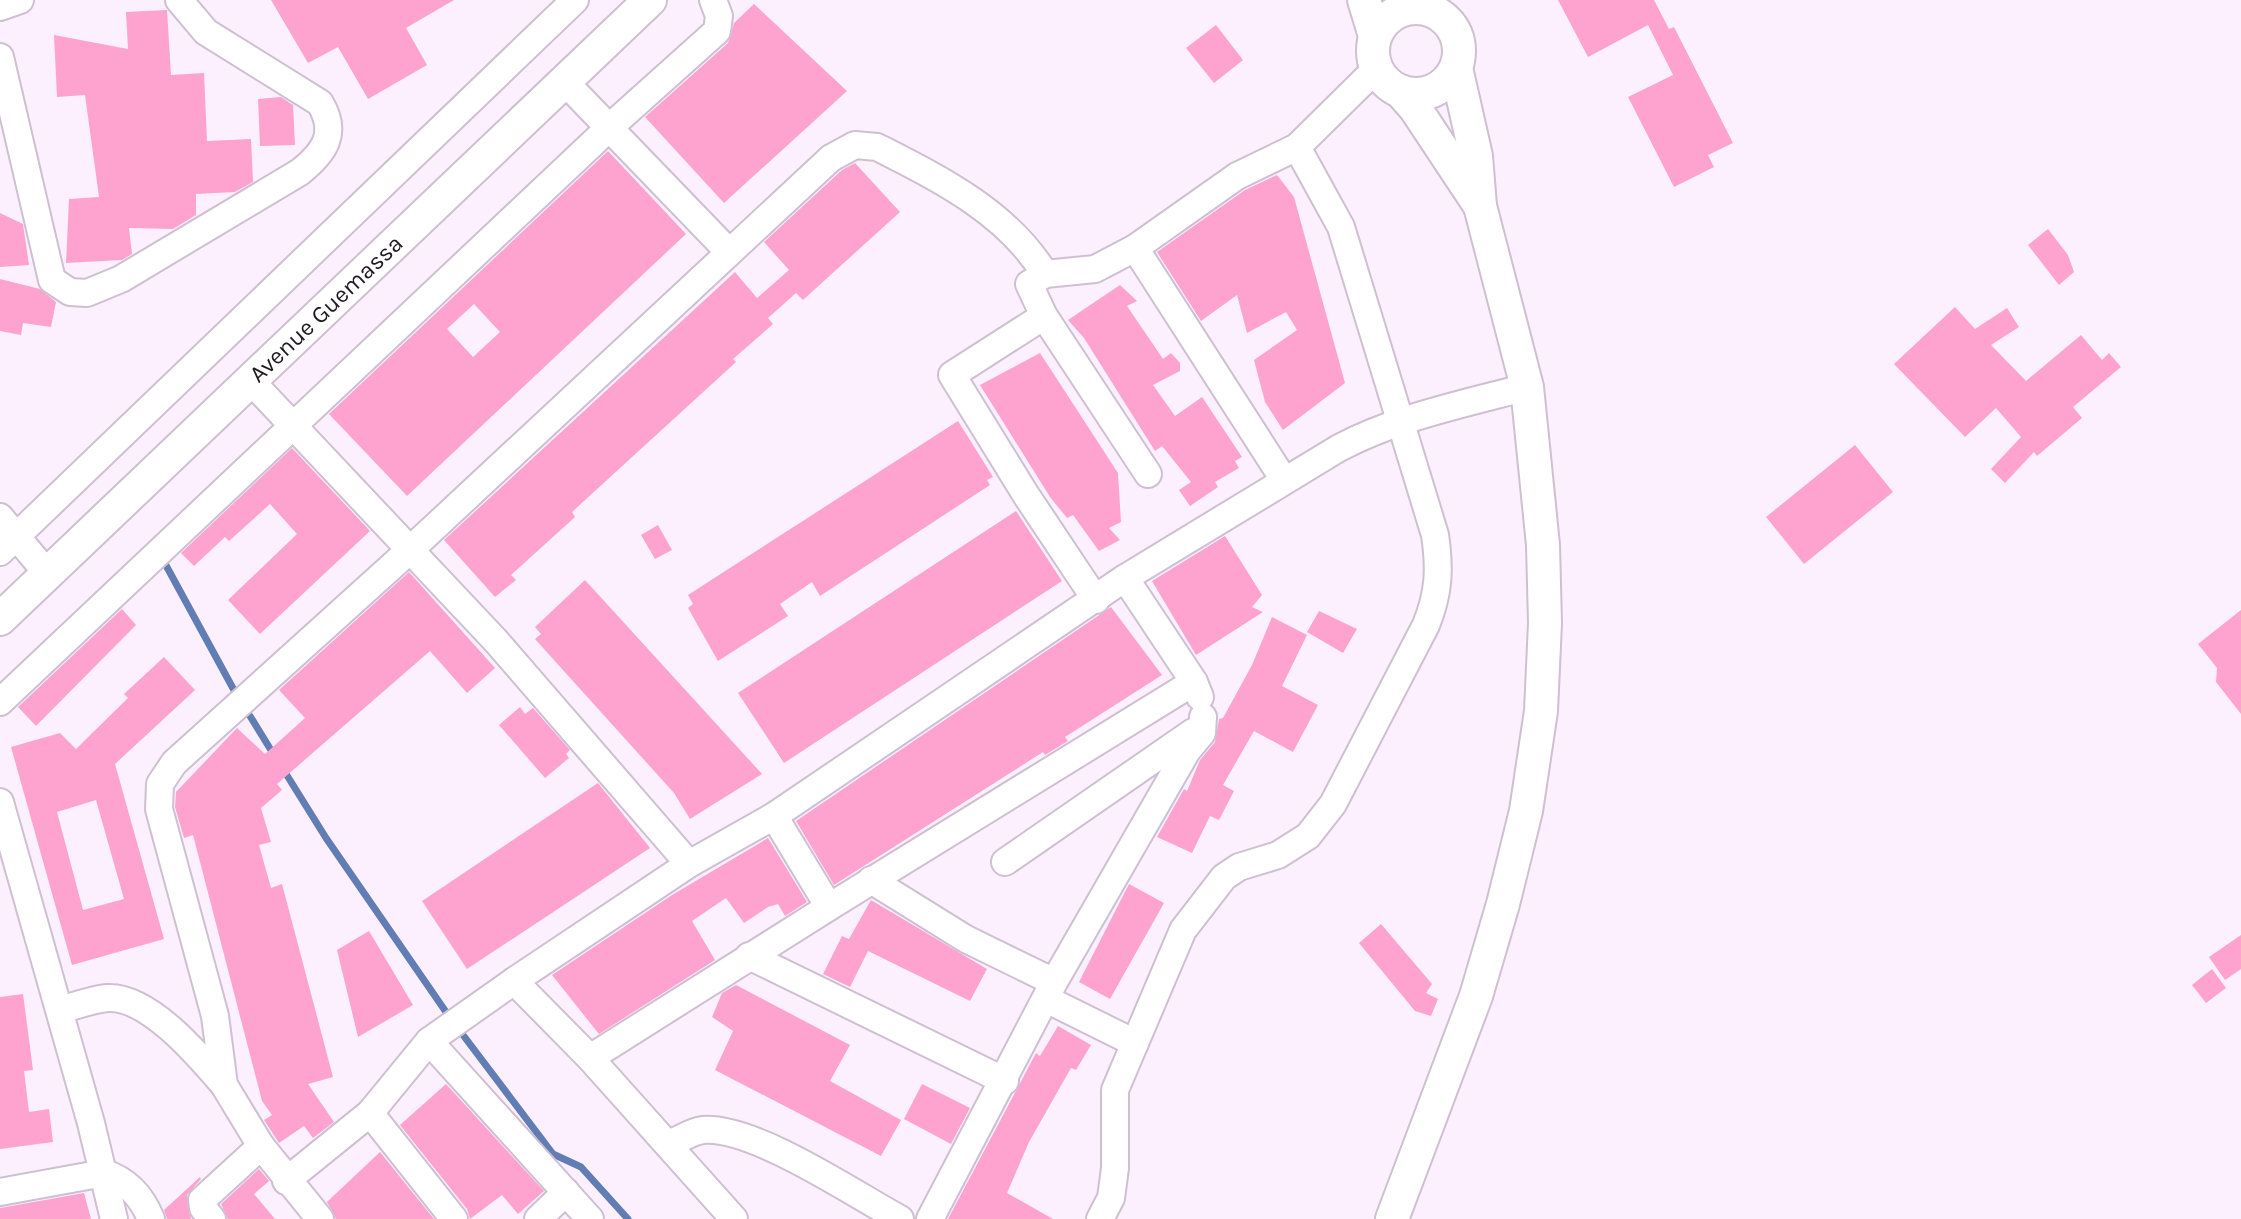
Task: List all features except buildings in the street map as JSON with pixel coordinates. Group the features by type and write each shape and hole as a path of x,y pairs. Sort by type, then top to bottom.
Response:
{"main road":[{"name":"Avenue Guemassa","path":"0,619 650,0"},
{"path":"1364,0 1375,36"},
{"path":"1392,1219 1476,996 1526,811 1541,711 1545,623 1538,486 1527,387 1480,206 1476,156 1456,68 1459,46 1454,30 1439,14 1419,4 1396,12 1383,22 1375,36 1372,53 1376,69 1386,83 1400,91 1415,108 1480,206"},
{"path":"1400,91 1416,94 1432,91 1446,81 1456,68"}],"street":[{"path":"0,7 20,0"},
{"path":"0,57 52,280 70,292 87,293 121,279 300,172 321,155 329,138 329,118 320,103 206,32 179,0"},
{"path":"47,573 6,535 575,0"},
{"path":"0,702 611,126 717,31 719,16 713,0"},
{"path":"1148,474 1044,316 1029,284 1045,274 1095,269 1135,248 1237,176 1297,147 1376,69"},
{"path":"564,81 611,126 729,252"},
{"path":"224,1085 215,1016 159,809 160,784 190,747 411,549 831,158 855,145 877,147 998,219 1029,249 1045,274"},
{"path":"1100,1219 1111,1198 1115,1168 1115,1090 1183,930 1203,900 1239,867 1278,855 1308,836 1333,804 1426,625 1438,595 1440,567 1435,535 1402,420 1341,227 1297,147"},
{"path":"1135,248 1284,480"},
{"path":"1044,316 952,375 1096,600"},
{"path":"249,379 513,660 689,864"},
{"path":"286,1181 370,1113 429,1041 689,864 774,816 1125,578 1196,538 1284,480 1375,429 1527,387"},
{"path":"930,1219 1050,991 1187,751 1202,733 1203,717 1194,682 1125,578"},
{"path":"590,1058 871,880 1194,682"},
{"path":"1005,862 1180,744 1203,717"},
{"path":"0,802 60,1010 114,1219"},
{"path":"774,816 829,907"},
{"path":"871,880 1135,1043"},
{"path":"749,956 1005,1081"},
{"path":"514,981 590,1058 734,1219"},
{"path":"60,1010 109,998 132,1002 155,1017 197,1054 224,1085 286,1181 320,1219"},
{"path":"429,1041 590,1219"},
{"path":"370,1113 454,1219"},
{"path":"669,1144 702,1130 731,1133 767,1146 900,1219"},
{"path":"212,1219 203,1208 202,1200 261,1146"},
{"path":"0,1192 104,1173 133,1189 151,1219"},
{"path":"538,1219 566,1192"}],"waterway":[{"path":"162,558 235,692"},
{"path":"250,716 274,755"},
{"path":"283,769 326,838 446,1012"},
{"path":"463,1035 553,1154 581,1167 628,1219"}]}
